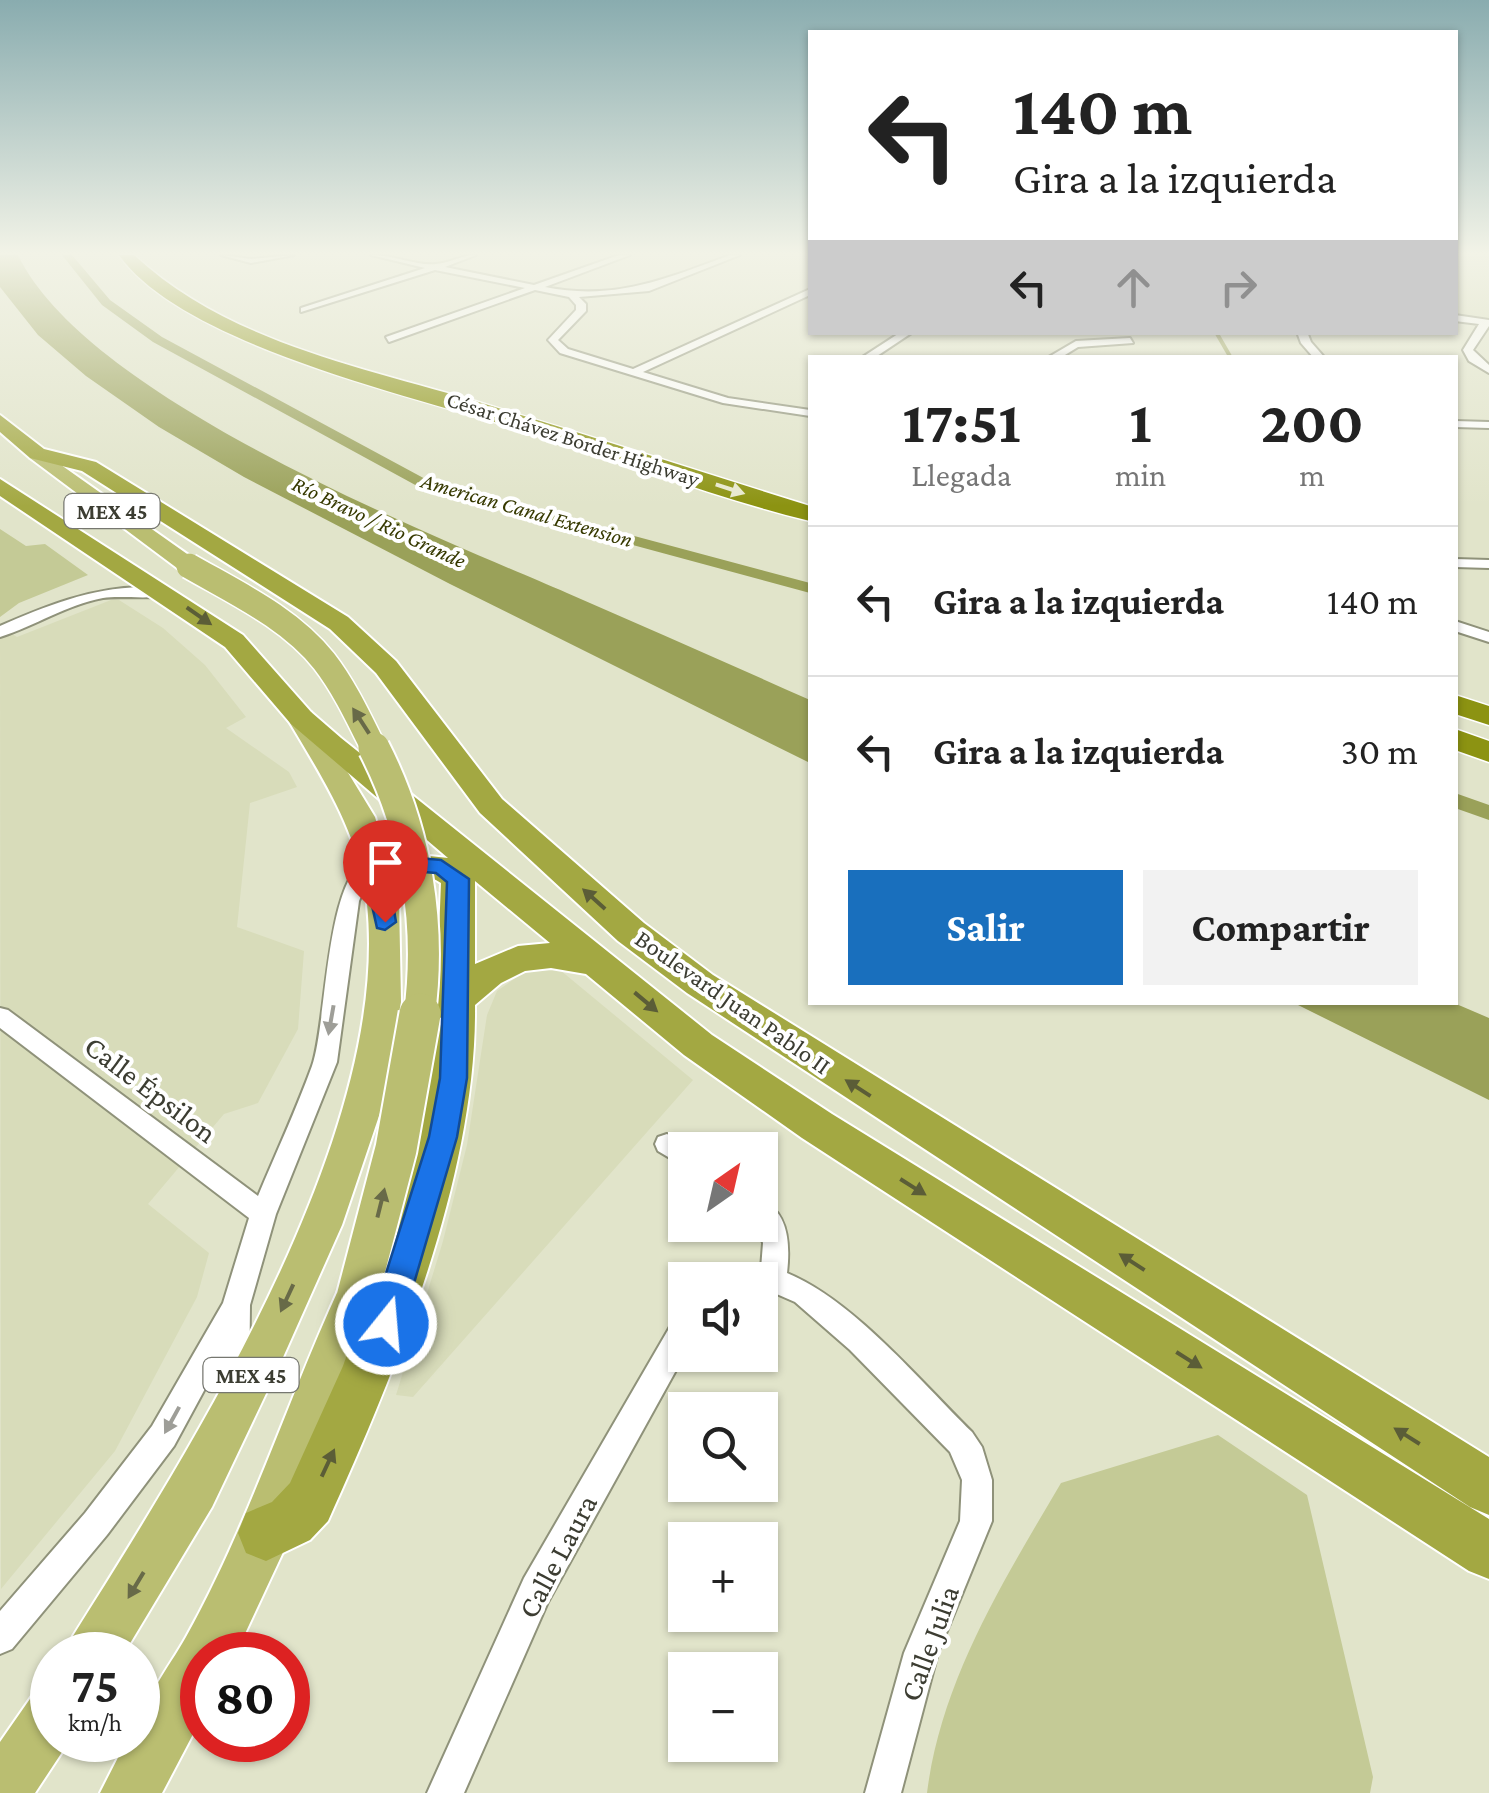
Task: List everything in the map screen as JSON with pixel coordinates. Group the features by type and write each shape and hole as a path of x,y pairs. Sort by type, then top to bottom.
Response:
{"highway":[{"name":"César Chávez Border Highway","path":"263,339 808,513"},
{"name":"César Chávez Border Highway","path":"384,348 508,396"},
{"name":"MEX 45","path":"0,421 36,454"},
{"name":"Boulevard Juan Pablo II","path":"36,454 89,466 184,530 339,623 386,666 491,806 631,932 700,984 1489,1488"},
{"name":"MEX 45","path":"0,486 234,642 301,718"},
{"path":"1458,705 1489,716"},
{"name":"Boulevard Juan Pablo II","path":"301,718 698,1046 817,1126 1489,1551"},
{"path":"1458,740 1489,752"},
{"path":"266,1533 291,1521 309,1502 386,1324 443,1137 453,1078 458,879 441,867 373,861"},
{"path":"456,1002 492,969 522,956 550,953 599,963"}],"main road":[{"name":"MEX 45","path":"36,454 189,566 258,607 320,656 376,745 399,792 416,849 424,932 423,1014 414,1076 357,1298 266,1533 217,1632"},
{"name":"MEX 45","path":"106,1632 194,1489 234,1409 320,1225 362,1110 382,1002 384,900 360,817 301,718"},
{"path":"130,1793 180,1702"},
{"path":"0,1793 30,1749"}],"street":[{"path":"384,348 407,339"},
{"path":"555,339 554,344 564,351 727,401 808,413"},
{"path":"632,372 706,339"},
{"path":"871,355 898,339"},
{"path":"1476,339 1468,350 1473,359 1489,370"},
{"path":"1057,355 1076,344 1131,341"},
{"path":"1458,424 1489,424"},
{"path":"1458,563 1489,564"},
{"path":"88,594 119,564"},
{"path":"0,632 88,594 127,590 166,594"},
{"path":"1458,627 1489,637"},
{"path":"0,1637 96,1524 163,1436 236,1304 262,1214 325,1062 350,902 359,878 373,861"},
{"name":"Calle Épsilon","path":"0,1016 262,1214"},
{"name":"Calle Julia","path":"778,1285 805,1293 860,1341 961,1442 971,1458 979,1496 976,1521 921,1654 883,1793"},
{"path":"234,1409 236,1304"},
{"name":"Calle Laura","path":"446,1793 536,1590 668,1357"}],"shaded area":[{"path":"0,529 26,546 45,544 88,575 19,603 0,617"},
{"path":"119,600 163,628 205,665 246,717 226,728 289,772 297,787 250,803 237,927 304,951 298,1029 258,1103 224,1114 148,1204 209,1253 197,1297 115,1451 1,1589 0,626 17,637"},
{"path":"537,963 560,970 693,1080 413,1397 396,1395 443,1241 467,1145 487,1015 497,991"},
{"path":"1218,1435 1307,1495 1373,1777 1370,1793 927,1793 934,1751 961,1671 997,1594 1061,1483"}],"water":[{"name":"Río Bravo / Rio Grande","path":"42,339 89,339 184,408 264,454 430,534 808,699 808,762 244,477 159,427 86,376"},
{"path":"1298,1005 1458,1005 1489,1018 1489,1100"}],"waterway":[{"name":"American Canal Extension","path":"156,339 424,484 808,587"},
{"path":"1220,339 1229,355"},
{"name":"American Canal Extension","path":"1458,801 1489,813"}],"route":[{"path":"385,922 380,878 373,861 441,867 458,879 453,1078 443,1137 386,1324"}]}
